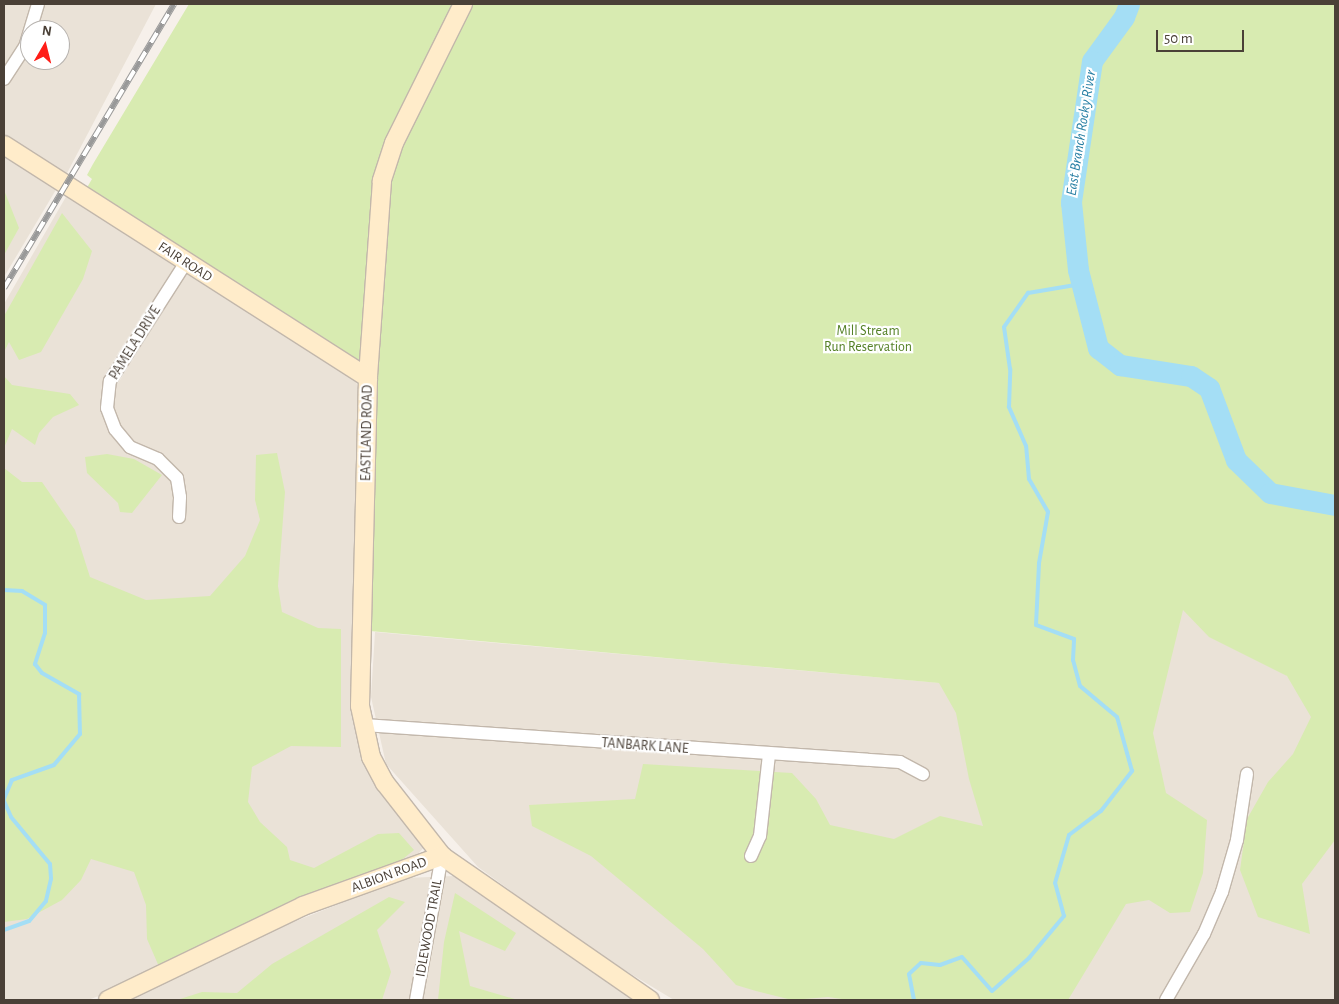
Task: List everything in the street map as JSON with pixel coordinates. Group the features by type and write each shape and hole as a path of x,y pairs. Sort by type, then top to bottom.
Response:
{"street":[{"path":"4,79 25,47 38,4"},
{"name":"EASTLAND ROAD","path":"442,856 385,784 371,757 360,706 368,378 378,214 387,162 463,4"},
{"name":"FAIR ROAD","path":"4,145 368,378"},
{"name":"PAMELA DRIVE","path":"179,517 180,497 177,478 158,459 130,447 115,429 107,408 110,382 186,262"},
{"name":"TANBARK LANE","path":"364,725 769,755 900,762 923,774"},
{"path":"751,856 760,836 769,755"},
{"path":"1166,1000 1204,934 1222,892 1237,840 1247,774"},
{"name":"ALBION ROAD","path":"108,1000 303,906 442,856 650,1000"},
{"name":"IDLEWOOD TRAIL","path":"416,1000 442,856"}],"shaded area":[{"path":"4,4 156,4 66,175 4,135"},
{"path":"4,151 57,188 4,277"},
{"path":"67,195 336,365 356,382 362,398 362,417 350,692 355,725 364,762 424,847 414,859 161,973 88,1000 4,1000 4,304"},
{"path":"1128,553 1287,676 1335,709 1335,1000 674,1000 593,951 478,867 386,764 371,697 375,632 1106,698"},
{"path":"454,876 553,945 639,1000 125,1000 222,950 405,878"}],"green space":[{"name":"Mill Stream Run Reservation","path":"189,4 1335,4 1335,840 1302,884 1310,934 1258,917 1240,870 1247,819 1268,782 1293,754 1311,717 1287,676 1209,637 1183,610 1153,733 1166,793 1207,820 1203,873 1190,912 1170,913 1149,900 1126,904 1068,1000 849,1000 828,997 792,1000 736,985 703,949 591,856 532,826 529,805 635,799 643,764 792,773 816,799 830,825 894,839 940,816 983,826 969,779 956,713 939,683 359,630 368,382 82,196 92,179 87,175 93,164"},
{"path":"4,190 19,228 4,255"},
{"path":"62,213 92,251 83,279 41,352 19,360 9,342 4,352 4,316"},
{"path":"4,376 12,385 70,394 79,405 53,417 39,433 35,445 12,429 4,448"},
{"path":"277,453 285,492 278,586 282,612 318,628 341,629 341,747 291,746 252,767 248,802 260,822 287,847 290,860 314,868 378,834 399,833 414,850 399,862 160,969 147,939 146,905 134,872 91,859 81,880 62,900 27,919 4,922 4,468 22,482 42,482 75,530 90,577 146,600 210,596 245,556 260,520 255,500 256,455"},
{"path":"107,454 134,459 162,475 132,513 120,512 118,503 87,473 85,457"},
{"path":"455,893 516,933 505,951 459,931 470,986 518,1000 438,1000 444,942"},
{"path":"389,897 405,902 377,930 391,972 382,1000 177,1000 202,992 237,993 272,964"}],"waterway":[{"name":"East Branch Rocky River","path":"1129,4 1124,17 1092,61 1071,202 1078,270 1098,348 1120,365 1191,376 1209,388 1236,460 1270,493 1335,505"},
{"path":"914,1000 909,974 921,963 940,965 962,957 992,991 1029,958 1064,916 1055,883 1069,835 1101,811 1132,771 1117,717 1080,686 1073,660 1074,639 1036,625 1039,563 1048,512 1029,479 1026,446 1009,407 1010,369 1004,327 1028,293 1081,284"},
{"path":"4,590 22,591 45,605 45,633 35,664 42,673 79,694 80,734 54,765 12,780 4,799"},
{"path":"4,801 11,817 50,864 51,879 46,901 29,921 4,930"}],"railway":[{"path":"4,288 174,4"}]}
